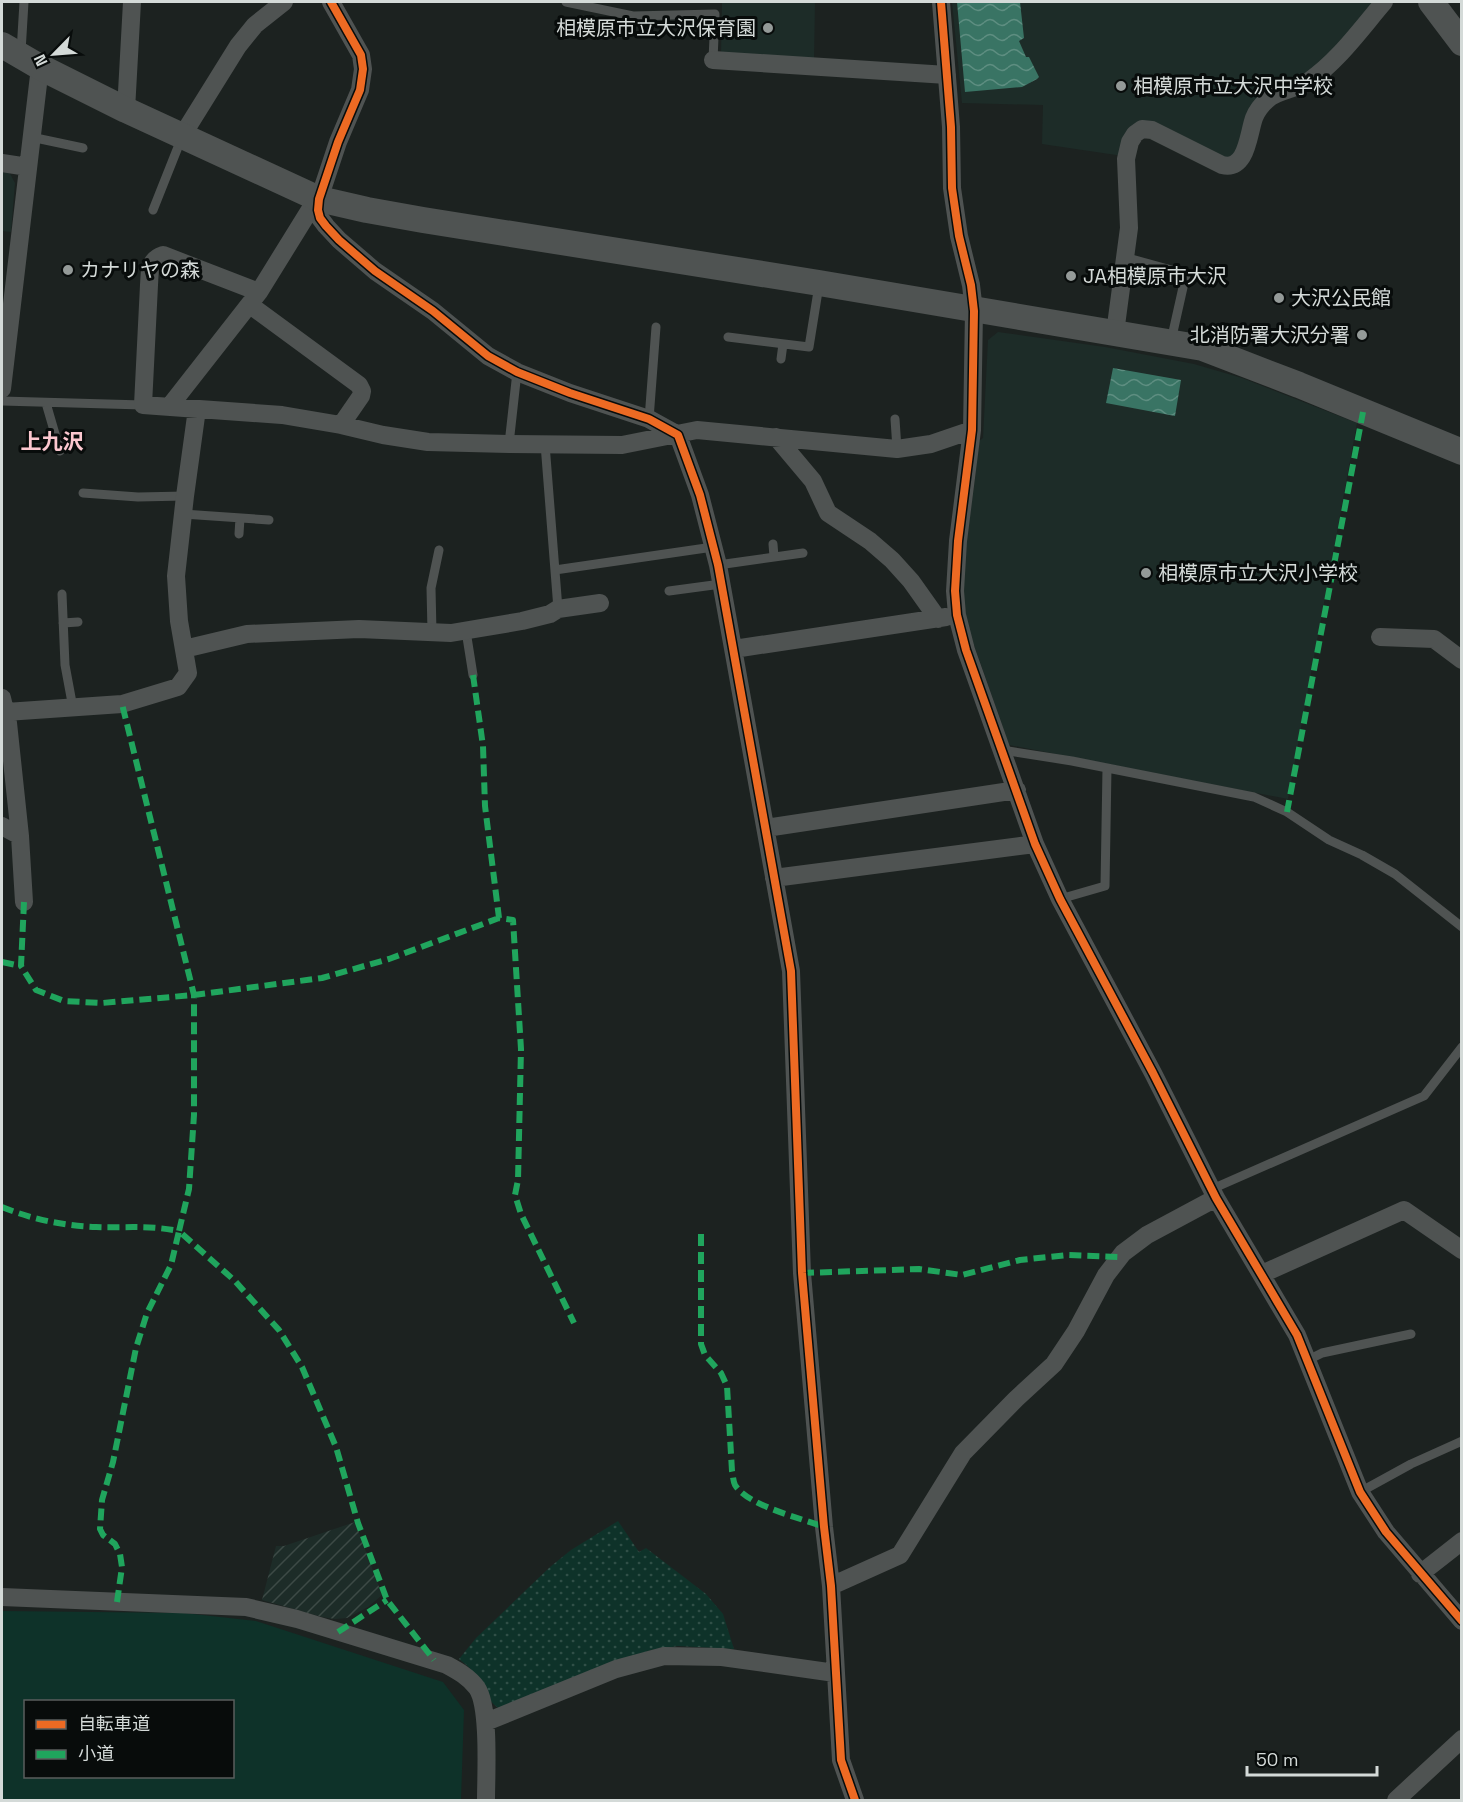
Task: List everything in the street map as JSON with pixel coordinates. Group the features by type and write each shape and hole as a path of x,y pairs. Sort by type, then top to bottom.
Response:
{"street":[{"path":"126,110 132,2"},
{"path":"182,136 238,46 255,25 282,2"},
{"path":"331,2 361,55 363,69 360,90 338,142 319,199 320,218 339,240 375,271 433,311 488,356 517,372 570,393 649,418 678,435 700,495 718,565 791,971 802,1273 831,1586 841,1760 855,1800"},
{"path":"940,2 947,75 952,188 974,310 972,430 958,541 955,591 957,615 972,669 1035,844 1060,899 1214,1193 1297,1335 1360,1492 1386,1532 1461,1621"},
{"path":"1115,333 1129,228 1126,159 1130,142 1135,134 1142,129 1152,130 1222,165 1235,165 1244,154 1255,115 1269,98 1303,85 1320,73 1342,52 1384,2"},
{"path":"1438,6 1461,43"},
{"path":"20,56 126,110 319,199 423,220 819,283 1203,348 1461,452"},
{"path":"2,389 31,137 20,56"},
{"path":"713,60 947,75"},
{"path":"2,163 28,166"},
{"path":"169,407 255,299 311,208 319,199"},
{"path":"341,425 361,396 362,391 359,385 255,299 163,255 154,260 151,265 149,285 143,405 282,415 428,442 622,445 697,430 897,450 931,444 972,430"},
{"path":"24,902 20,836 4,715 122,704 178,687 188,674 179,621 176,576 197,409"},
{"path":"776,437 813,481 828,513 870,541 892,560 911,580 938,619"},
{"path":"184,649 247,634 359,629 466,632 550,614 558,609 600,603"},
{"path":"734,649 957,615"},
{"path":"1380,637 1434,639 1461,660"},
{"path":"766,828 1017,790"},
{"path":"2,826 20,836"},
{"path":"774,878 1035,844"},
{"path":"831,1586 900,1555 963,1453 1054,1364 1076,1331 1106,1275 1123,1254 1147,1235 1214,1193"},
{"path":"1262,1274 1404,1210 1461,1250"},
{"path":"1420,1574 1461,1541"},
{"path":"2,1597 246,1607 297,1619 434,1660 468,1678 478,1690 486,1722 486,1800"},
{"path":"486,1722 616,1669 664,1656 722,1657 836,1673"},
{"path":"1396,1800 1461,1738"}],"lane":[{"path":"20,56 24,2"},
{"path":"566,2 633,16 716,14 713,60"},
{"path":"153,210 182,136"},
{"path":"31,137 83,147"},
{"path":"1124,257 1186,274 1171,342"},
{"path":"728,337 809,347 819,283"},
{"path":"649,418 656,327"},
{"path":"781,360 783,344"},
{"path":"509,444 517,372"},
{"path":"2,402 143,405"},
{"path":"46,403 60,451"},
{"path":"895,419 897,450"},
{"path":"545,444 558,609"},
{"path":"83,493 138,497 240,518 269,520"},
{"path":"239,534 240,518"},
{"path":"773,544 774,557"},
{"path":"555,570 713,547"},
{"path":"432,632 431,588 439,550"},
{"path":"718,565 803,553"},
{"path":"669,591 721,584"},
{"path":"62,594 65,665 73,708"},
{"path":"63,623 78,622"},
{"path":"466,632 473,675"},
{"path":"1002,750 1254,797 1287,812 1329,840 1395,874 1461,927"},
{"path":"1060,899 1105,886 1107,768"},
{"path":"1214,1193 1424,1096 1461,1047"},
{"path":"1308,1360 1322,1353 1411,1334"},
{"path":"1360,1492 1411,1464 1461,1441"}],"shaded area":[{"name":"相模原市立大沢保育園","path":"722,2 815,2 814,61 721,54"},
{"name":"相模原市立大沢中学校","path":"952,2 1376,2 1317,69 1260,95 1234,156 1226,160 1146,122 1123,156 1042,144 1043,105 962,103"},
{"path":"2,169 8,170 15,183 11,232 2,231"},
{"name":"相模原市立大沢小学校","path":"998,332 1105,347 1194,364 1242,378 1357,423 1288,799 1009,745 967,625 963,592 964,554 979,441 983,438 988,340"},
{"path":"618,1521 639,1552 646,1548 706,1594 723,1614 734,1649 678,1646 651,1650 500,1709 491,1701 476,1674 459,1659 476,1638 550,1567 571,1550"},
{"path":"355,1522 382,1595 368,1607 347,1618 335,1619 262,1600 276,1546 284,1546"},
{"path":"2,1611 184,1613 256,1621 443,1682 464,1710 461,1800 2,1800"}],"water":[{"path":"957,2 1020,2 1024,38 1019,41 1039,77 1022,87 965,92"},
{"path":"1113,368 1181,380 1175,416 1106,403"}],"marked path":[{"path":"1287,812 1363,412"},
{"path":"473,675 483,746 485,806 499,918 513,920 521,1049 518,1180 515,1195 521,1214 574,1323"},
{"path":"2,1207 36,1218 72,1225 147,1227 179,1231 189,1189 194,1115 194,995 122,704"},
{"path":"24,902 21,966 36,990 64,1001 102,1003 194,995 322,978 389,959 499,918"},
{"path":"2,962 21,966"},
{"path":"117,1602 122,1567 120,1554 115,1544 103,1535 100,1529 102,1500 113,1462 136,1348 147,1313 171,1265 179,1231 235,1281 279,1330 302,1367 336,1447 358,1523 387,1600 434,1660"},
{"path":"701,1234 701,1344 705,1355 721,1373 727,1386 732,1471 735,1485 751,1499 763,1505 824,1527"},
{"path":"802,1273 919,1269 962,1275 1020,1260 1068,1255 1120,1257"},
{"path":"338,1632 387,1600"}],"cycle path":[{"path":"331,2 361,55 363,69 360,90 338,142 319,199 320,218 339,240 375,271 433,311 488,356 517,372 570,393 649,419 678,435 700,495 718,565 791,971 802,1273 831,1586 841,1760 855,1800"},
{"path":"941,2 951,127 952,188 974,311 972,430 958,541 955,591 957,615 966,650 1035,844 1060,899 1153,1073 1216,1198 1297,1335 1360,1492 1386,1532 1462,1621"}],"place":[{"name":"相模原市立大沢保育園","path":"768,28"},
{"name":"相模原市立大沢中学校","path":"1121,86"},
{"name":"カナリヤの森","path":"68,270"},
{"name":"JA相模原市大沢","path":"1071,276"},
{"name":"大沢公民館","path":"1279,298"},
{"name":"北消防署大沢分署","path":"1362,335"},
{"name":"相模原市立大沢小学校","path":"1146,573"}],"district":[{"name":"上九沢","path":"52,441"}]}
